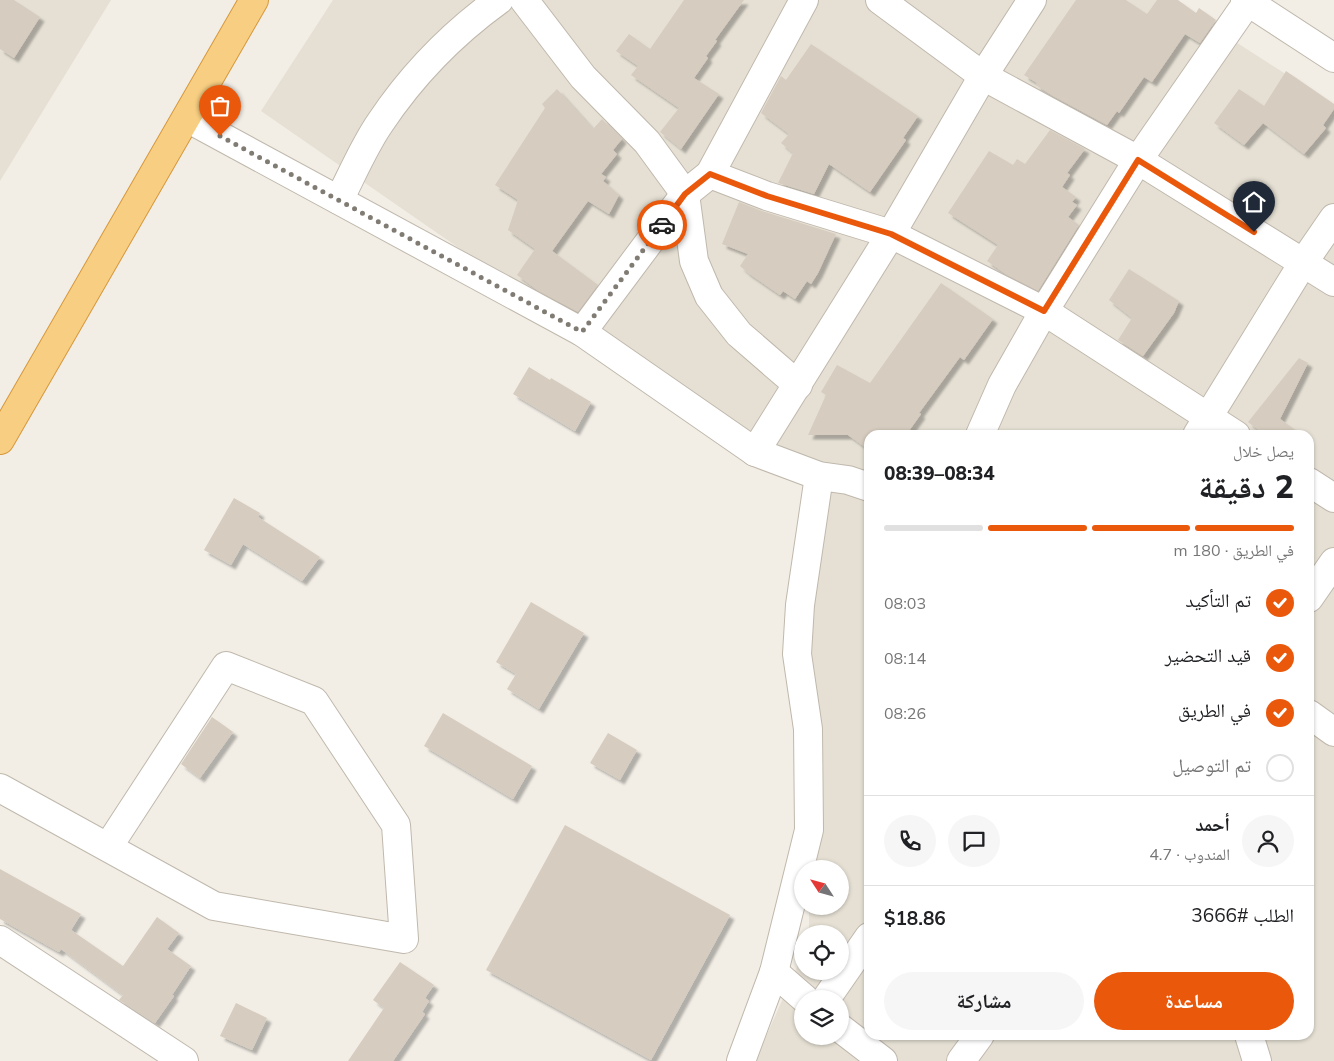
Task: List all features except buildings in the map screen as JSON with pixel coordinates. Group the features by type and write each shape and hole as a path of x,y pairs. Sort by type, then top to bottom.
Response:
{"highway":[{"path":"0,440 254,0"}],"street":[{"path":"339,200 379,124 419,70 474,18 498,0"},
{"path":"582,332 685,194 710,174 804,0"},
{"path":"880,0 983,76 1138,160 1334,282"},
{"path":"755,452 891,234 983,76 1032,0"},
{"path":"982,430 1002,385 1044,311 1138,160 1248,1 1334,58"},
{"path":"538,6 584,77 647,142 685,194 694,261 709,296 739,334 798,385"},
{"path":"187,118 582,332 755,452 819,476 848,480 864,485"},
{"path":"710,174 767,196 891,234 1044,311 1202,426 1217,430"},
{"path":"1202,426 1303,263 1334,218"},
{"path":"741,1061 774,972 809,830 808,729 798,654 800,605 819,476"},
{"path":"1314,485 1334,498"},
{"path":"1314,591 1334,562"},
{"path":"0,788 108,848 214,906 404,939 396,825 314,701 226,666 108,848"},
{"path":"1314,718 1334,732"},
{"path":"0,940 184,1061"},
{"path":"832,990 864,944"},
{"path":"774,972 795,990"},
{"path":"849,1035 883,1061"},
{"path":"960,1061 976,1040"},
{"path":"1251,1040 1257,1061"}],"shaded area":[{"path":"0,0 111,0 0,181"},
{"path":"333,0 1170,0 1334,105 1334,1061 755,1061 794,974 794,980 849,980 849,925 809,925 809,915 849,915 849,860 808,860 804,487 261,111"}],"way so far":[{"path":"220,136 582,332 662,225"}],"route":[{"path":"662,225 685,194 710,174 767,196 891,234 1044,311 1138,160 1254,232"}]}
